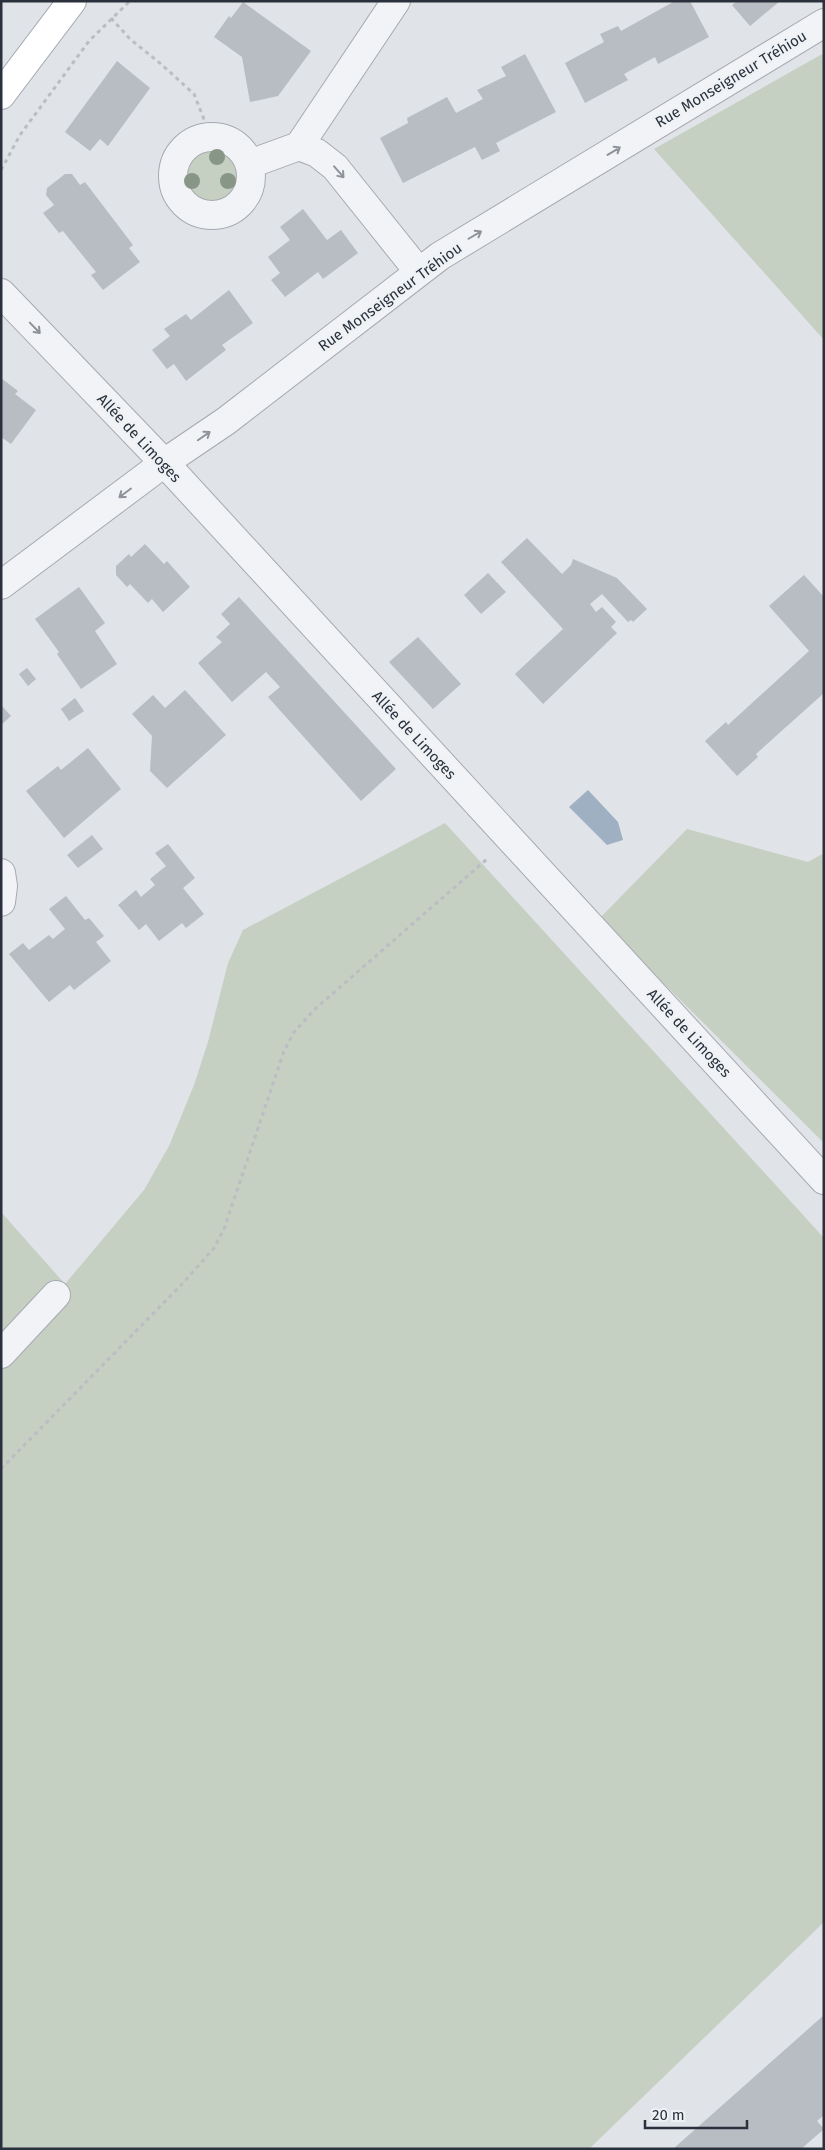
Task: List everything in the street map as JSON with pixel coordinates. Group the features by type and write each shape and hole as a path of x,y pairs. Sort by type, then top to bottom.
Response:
{"main road":[{"path":"1,95 72,1"}],"street":[{"path":"250,164 299,146 396,1"},
{"name":"Rue Monseigneur Tréhiou","path":"1,585 164,463 226,421 440,256 824,23"},
{"path":"210,137 223,138 235,144 244,153 250,164 252,176 250,188 244,199 225,214 213,216 201,214 181,200 175,189 174,165 188,145 198,139 210,137"},
{"path":"299,146 317,153 335,167 419,272"},
{"name":"Allée de Limoges","path":"1,293 164,463 824,1180"},
{"path":"1,873 3,886 1,902"},
{"path":"1,1354 56,1295"}],"path":[{"path":"1,170 20,135 89,41 130,1"},
{"path":"111,18 130,39 194,94 210,137"},
{"path":"1,1469 184,1282 214,1248 224,1229 284,1051 294,1032 315,1009 509,840"}],"green space":[{"path":"824,53 824,340 654,149"},
{"path":"208,150 218,150 228,154 236,162 240,177 236,192 228,200 218,204 208,204 198,200 190,192 186,182 186,172 190,162 198,154"},
{"path":"445,823 824,1238 824,1922 589,2149 1,2149 1,1212 65,1284 144,1190 169,1146 194,1085 208,1042 228,963 243,930"},
{"path":"687,829 808,862 824,853 824,1143 599,919"}],"water":[{"path":"588,790 618,822 623,840 607,845 569,807"}],"building":[{"path":"675,1 690,1 709,37 658,64 655,57 624,74 628,80 585,103 565,63 604,42 600,34 618,26 621,31"},
{"path":"737,1 780,1 750,26 732,5"},
{"path":"243,2 311,51 278,96 250,102 242,57 214,37 229,16 231,18"},
{"path":"525,54 556,112 496,143 500,151 482,160 475,147 403,183 380,138 408,123 407,118 447,97 456,113 483,99 477,90 506,76 501,67"},
{"path":"117,61 150,88 108,146 100,139 90,151 65,132"},
{"path":"65,174 72,174 80,185 85,182 133,245 129,248 140,262 103,290 91,275 96,272 63,231 59,233 43,213 54,205 46,195 47,188"},
{"path":"303,209 327,240 341,230 358,253 323,279 318,272 285,297 271,280 280,273 268,257 290,240 280,227"},
{"path":"229,290 253,323 222,345 226,350 186,381 174,364 167,369 152,350 170,336 164,329 186,314 191,320"},
{"path":"1,378 18,391 15,394 36,410 11,444 1,437"},
{"path":"527,538 562,574 571,565 573,559 617,578 647,609 633,622 631,620 628,622 602,594 590,604 596,612 602,607 616,622 611,627 617,633 543,704 515,674 563,629 501,562"},
{"path":"145,544 164,564 167,561 190,587 163,612 152,599 148,603 130,584 127,587 116,575 116,566 129,554 131,557"},
{"path":"488,573 506,592 481,614 464,595"},
{"path":"804,575 824,597 824,693 756,754 758,757 737,776 705,741 726,722 728,725 809,651 769,606"},
{"path":"79,587 105,623 95,631 117,664 81,689 57,654 59,652 35,619"},
{"path":"239,597 396,769 361,801 268,697 280,687 266,672 232,702 198,663 222,642 216,637 230,624 221,614"},
{"path":"418,637 461,684 433,709 389,662"},
{"path":"27,668 36,679 28,686 19,674"},
{"path":"185,690 226,735 167,788 150,771 152,736 132,714 153,695 165,708"},
{"path":"75,698 84,711 69,721 61,709"},
{"path":"1,705 11,716 1,725"},
{"path":"88,748 121,789 64,838 26,791 58,766 61,770"},
{"path":"92,835 103,849 78,868 67,855"},
{"path":"168,844 195,878 183,888 204,914 186,928 182,923 159,941 146,924 139,930 118,905 136,890 141,897 155,885 150,879 166,866 155,853"},
{"path":"66,896 85,920 89,918 104,936 96,942 111,961 74,990 70,985 49,1002 9,954 23,943 29,950 49,935 53,939 65,929 49,909"},
{"path":"824,2015 824,2115 817,2121 824,2129 801,2149 673,2149"}]}
